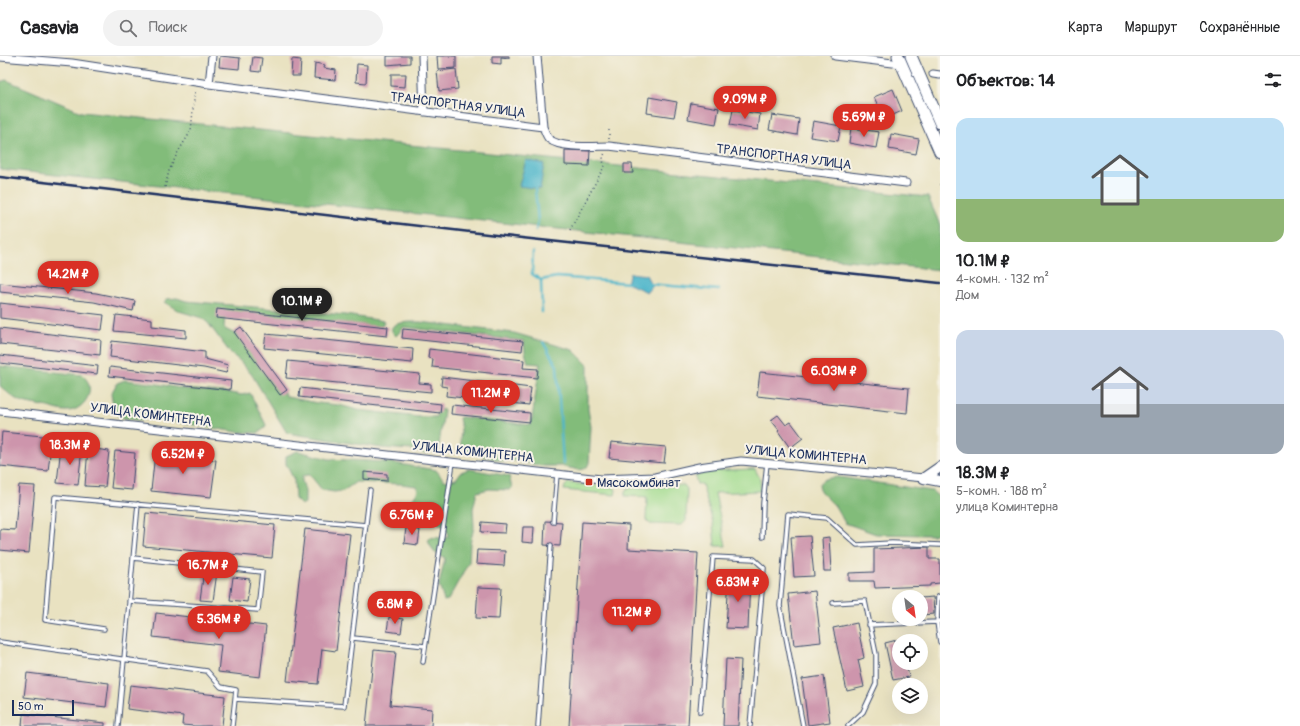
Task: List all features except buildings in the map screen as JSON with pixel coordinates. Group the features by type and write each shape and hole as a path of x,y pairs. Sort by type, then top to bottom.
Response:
{"main road":[{"path":"911,56 940,123"},
{"path":"900,60 939,149"}],"street":[{"path":"209,84 212,56"},
{"path":"422,56 424,112"},
{"path":"537,56 543,127"},
{"path":"835,56 900,60"},
{"name":"ТРАНСПОРТНАЯ УЛИЦА","path":"0,57 72,59 209,84 543,127 549,138 559,143 570,145 609,146 906,183"},
{"name":"УЛИЦА КОМИНТЕРНА","path":"0,411 601,479 655,477 699,467 741,461 924,478"},
{"path":"924,478 940,467"},
{"path":"924,478 940,481"}],"lane":[{"path":"423,662 453,462"},
{"path":"762,537 763,503 767,463"},
{"path":"553,522 557,474"},
{"path":"235,699 344,706 370,490"},
{"path":"104,629 45,620 55,497 366,526"},
{"path":"118,726 138,504"},
{"path":"804,726 780,606 788,514 827,518 857,545 892,543 940,545"},
{"path":"538,726 551,545"},
{"path":"700,712 712,557 754,559 764,568 750,726"},
{"path":"129,601 258,610 262,572 133,558"},
{"path":"940,596 938,598 940,642"},
{"path":"833,603 865,601 876,654 876,684 863,712 848,726"},
{"path":"869,625 938,621"},
{"path":"353,638 425,646"},
{"path":"0,642 207,671 221,687 236,690 232,726"}],"path":[{"path":"165,187 168,171 191,131 196,82"},
{"path":"570,230 604,166 603,157 609,146 610,129"}],"green space":[{"path":"6,80 81,112 928,197 940,225 940,270 0,169 0,82"},
{"path":"177,298 186,301 345,315 384,321 383,325 378,328 225,314 224,327 225,329 241,337 287,397 317,403 339,405 358,410 419,417 436,417 438,409 444,410 439,446 433,452 425,454 413,450 382,448 287,433 252,375 239,360 231,354 208,323 202,318 179,311 164,302 167,299"},
{"path":"420,322 514,333 573,350 588,365 588,409 591,427 589,463 587,467 579,470 561,466 543,466 510,460 502,461 465,450 460,443 461,430 459,418 461,417 531,425 540,364 528,363 524,341 404,327 396,336 392,331 392,327 399,323"},
{"path":"0,366 82,375 87,380 89,392 83,403 78,408 73,410 61,411 23,402 15,398 0,386"},
{"path":"125,380 242,395 250,393 266,425 265,428 258,433 237,432 158,419 136,420 119,417 114,411 111,394 117,383"},
{"path":"298,451 329,459 387,462 436,470 444,480 448,481 456,479 461,472 469,469 509,476 512,488 509,490 489,489 477,492 473,509 474,527 470,544 469,562 448,600 444,601 439,585 445,558 434,552 428,541 430,538 448,537 447,530 437,522 421,525 415,520 407,519 400,514 400,510 416,494 418,490 416,486 356,482 343,491 334,492 322,490 310,475 306,475 302,477 305,490 305,503 301,505 295,499 294,480 286,464 286,456"},
{"path":"755,469 760,479 761,491 715,493 726,546 715,546 713,523 702,484 697,484 695,476 707,471"},
{"path":"838,477 932,491 940,498 940,531 933,535 876,534 845,523 835,506 820,491 819,484 821,482"},
{"path":"568,483 614,487 616,490 615,495 564,490"},
{"path":"684,485 687,489 686,521 682,525 650,524 646,520 647,497 625,496 625,491 628,488"}],"water":[{"path":"526,160 544,164 540,189 519,186"},
{"path":"630,273 646,275 652,286 647,292 627,283"}],"waterway":[{"path":"535,188 538,221 536,230"},
{"path":"533,252 532,274 541,280 542,312"},
{"path":"541,280 557,277 629,283"},
{"path":"648,284 719,290"},
{"path":"543,342 557,366 563,464"}],"railway":[{"path":"0,177 522,238 940,283"}],"place":[{"name":"Мясокомбинат","path":"589,482"}]}
